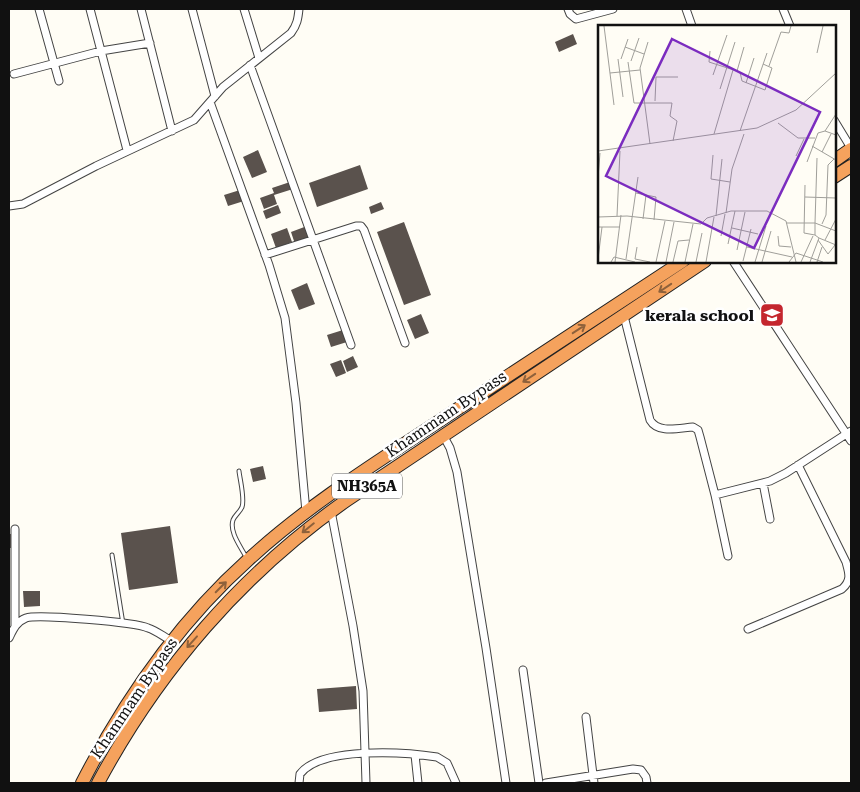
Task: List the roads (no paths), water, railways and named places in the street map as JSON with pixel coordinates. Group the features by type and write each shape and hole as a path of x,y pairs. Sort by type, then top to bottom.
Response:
{"highway":[{"path":"835,160 851,149"},
{"path":"835,176 851,166"},
{"name":"Khammam Bypass","path":"82,783 102,743 172,641 209,599 248,560 306,512 395,450 681,262"},
{"name":"Khammam Bypass","path":"98,783 118,746 154,691 186,648 227,603 294,539 331,511 403,462 704,262"},
{"path":"395,450 403,462"}],"street":[{"path":"39,9 59,81"},
{"path":"90,9 127,150"},
{"path":"141,9 172,131"},
{"path":"192,9 213,99 285,318 306,512"},
{"path":"244,9 259,58"},
{"path":"9,206 24,204 127,150 194,120 213,99 250,65 291,33 298,20 299,9"},
{"path":"568,9 570,14 576,19 613,9"},
{"path":"686,9 692,25"},
{"path":"783,9 790,25"},
{"path":"14,74 101,51 150,43"},
{"path":"250,65 352,345"},
{"path":"835,122 851,149"},
{"path":"265,255 356,226 363,228 405,343"},
{"path":"714,495 763,483 786,473 850,436 734,262"},
{"path":"624,316 650,420 660,429 693,427 697,429 728,556"},
{"path":"443,435 450,448 457,472 506,783"},
{"path":"748,629 838,592 848,584 846,562 798,465"},
{"path":"763,483 770,519"},
{"path":"331,511 353,626 362,691 366,783"},
{"path":"15,529 15,626"},
{"path":"9,638 20,621 27,618 47,616 147,627 172,641"},
{"path":"523,670 539,783"},
{"path":"586,717 594,783"},
{"path":"299,783 301,771 313,764 335,756 365,753 438,757 446,763 456,783"},
{"path":"415,755 418,783"},
{"path":"546,783 638,769 644,774 647,783"}],"lane":[{"path":"240,471 242,507 235,516 232,525 248,560"},
{"path":"112,555 123,624"}],"place":[{"name":"kerala school","path":"772,315"}]}
